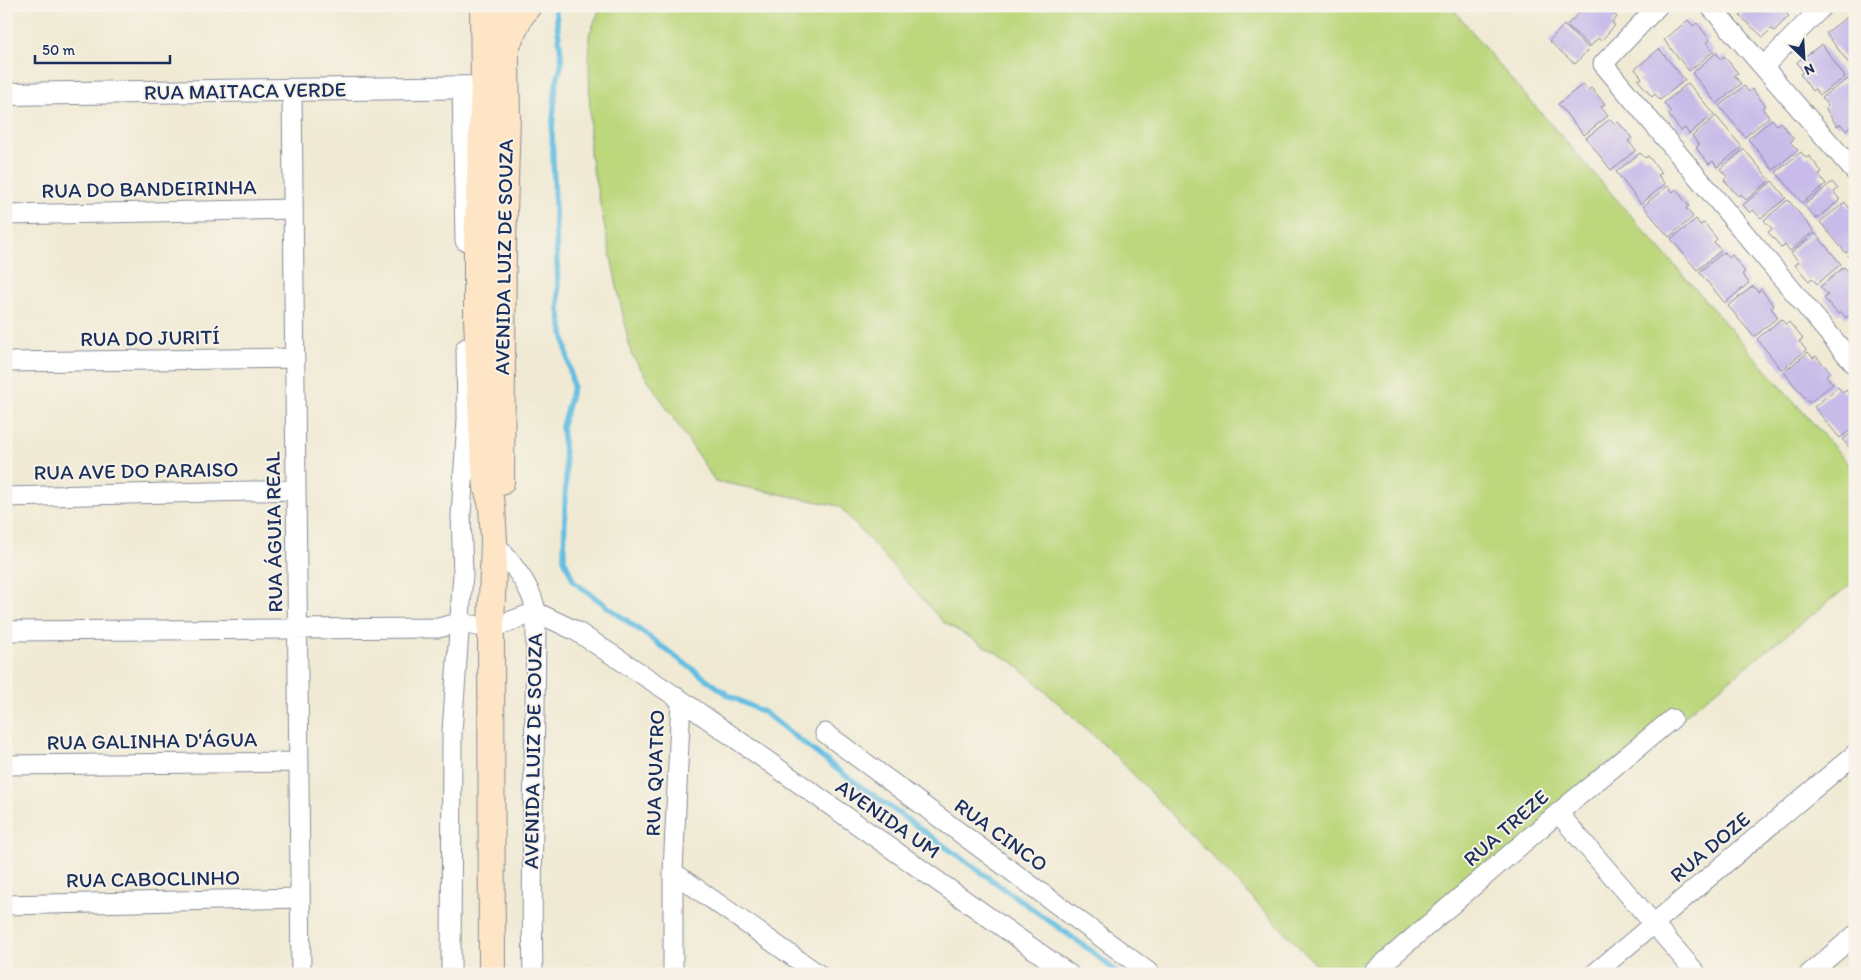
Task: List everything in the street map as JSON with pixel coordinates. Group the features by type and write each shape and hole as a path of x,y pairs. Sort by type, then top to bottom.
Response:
{"main road":[{"name":"AVENIDA LUIZ DE SOUZA","path":"484,6 473,87 477,319 485,472 487,493 492,506 494,541 491,628 492,974"},
{"name":"AVENIDA LUIZ DE SOUZA","path":"492,506 501,481 502,244 507,118 505,6"},
{"path":"505,50 520,17 528,6"}],"street":[{"path":"1658,6 1603,64 1855,365"},
{"path":"1710,6 1855,172"},
{"path":"1764,66 1823,6"},
{"name":"RUA MAITACA VERDE","path":"6,94 473,87"},
{"path":"451,974 452,732 463,574 462,515 467,419 465,183 473,87"},
{"name":"RUA ÁGUIA REAL","path":"292,90 301,974"},
{"name":"RUA DO BANDEIRINHA","path":"6,215 293,209"},
{"name":"RUA DO JURITÍ","path":"6,362 295,358"},
{"name":"RUA AVE DO PARAISO","path":"6,497 296,490"},
{"name":"AVENIDA LUIZ DE SOUZA","path":"494,541 523,581 534,601 536,612 536,699 530,879 532,974"},
{"path":"6,631 438,628 459,622 491,628 536,612"},
{"name":"RUA QUATRO","path":"536,612 576,631 681,700 673,872 673,974"},
{"name":"AVENIDA UM","path":"681,700 1069,974"},
{"name":"RUA TREZE","path":"1371,974 1558,813 1672,719"},
{"name":"RUA CINCO","path":"825,733 1151,974"},
{"name":"RUA DOZE","path":"1594,974 1855,754"},
{"name":"RUA GALINHA D'ÁGUA","path":"6,765 299,762"},
{"path":"1558,813 1697,974"},
{"path":"673,872 818,974"},
{"name":"RUA CABOCLINHO","path":"6,905 300,898"},
{"path":"1809,974 1855,935"}],"green space":[{"path":"601,6 1451,6 1504,71 1855,471 1855,581 1356,974 1325,974 1115,755 1014,663 943,622 839,506 715,481 631,354 590,155 589,35"}],"building":[{"path":"1585,6 1606,6 1617,17 1612,23 1615,25 1601,41 1598,38 1590,47 1567,25"},
{"path":"1611,6 1625,6 1619,13"},
{"path":"1749,6 1791,7 1786,13 1789,16 1774,31 1771,29 1763,37 1740,16"},
{"path":"1851,14 1855,19 1855,61 1850,65 1826,33"},
{"path":"1688,20 1693,26 1697,23 1710,40 1706,42 1714,51 1689,71 1664,40"},
{"path":"1564,25 1589,49 1575,64 1549,41"},
{"path":"1822,44 1845,77 1820,95 1815,89 1812,91 1800,74 1803,72 1797,62"},
{"path":"1659,49 1685,80 1660,100 1655,94 1652,97 1638,80 1642,78 1635,69"},
{"path":"1716,53 1721,59 1724,56 1738,73 1734,75 1741,84 1717,104 1692,73"},
{"path":"1848,79 1855,89 1855,123 1845,130 1841,124 1837,126 1825,108 1828,106 1822,97"},
{"path":"1688,83 1714,114 1689,134 1685,128 1681,131 1668,114 1671,112 1664,103"},
{"path":"1583,84 1588,90 1591,88 1605,104 1601,107 1608,116 1584,135 1558,104"},
{"path":"1744,86 1749,92 1752,89 1766,106 1762,108 1769,117 1745,137 1719,106"},
{"path":"1716,116 1742,147 1717,167 1713,161 1709,164 1696,148 1699,145 1692,136"},
{"path":"1610,119 1615,124 1618,122 1632,138 1628,141 1636,150 1611,170 1586,138"},
{"path":"1772,119 1777,125 1780,122 1794,139 1790,142 1798,150 1773,170 1748,139"},
{"path":"1744,149 1770,180 1746,200 1741,194 1738,196 1724,180 1727,177 1720,169"},
{"path":"1801,152 1806,158 1809,156 1822,172 1819,175 1826,184 1802,203 1776,172"},
{"path":"1640,153 1645,158 1648,156 1662,173 1658,175 1665,184 1641,204 1616,172"},
{"path":"1772,181 1786,198 1761,218 1753,210 1750,213 1743,205"},
{"path":"1832,182 1838,189 1834,192 1840,200 1816,219 1804,205"},
{"path":"1668,186 1673,192 1676,189 1689,206 1686,208 1693,217 1669,237 1643,206"},
{"path":"1788,200 1814,231 1790,251 1785,245 1782,248 1768,232 1772,229 1764,220"},
{"path":"1845,202 1849,208 1853,205 1855,208 1855,246 1846,253 1820,222"},
{"path":"1696,219 1700,225 1704,223 1717,239 1714,242 1721,251 1697,270 1671,239"},
{"path":"1815,233 1841,264 1817,284 1812,278 1809,281 1795,265 1799,262 1791,253"},
{"path":"1855,250 1855,265 1848,256"},
{"path":"1724,252 1729,258 1732,255 1745,272 1742,274 1749,283 1725,303 1699,272"},
{"path":"1844,267 1855,279 1855,310 1846,318 1841,312 1838,314 1824,298 1828,295 1820,287"},
{"path":"1753,286 1758,292 1761,289 1774,306 1771,308 1778,317 1754,337 1728,306"},
{"path":"1781,319 1786,325 1789,322 1803,339 1799,341 1806,350 1782,370 1757,339"},
{"path":"1808,352 1813,358 1816,356 1830,372 1826,375 1833,384 1809,403 1784,372"},
{"path":"1838,387 1843,393 1846,390 1855,401 1855,426 1840,438 1814,407"},
{"path":"1855,430 1855,455 1843,440"}],"waterway":[{"path":"555,6 562,62 556,84 552,131 559,310 573,387 562,426 566,470 564,559 574,582 728,695 765,713 842,773 1090,950 1119,974"}]}
